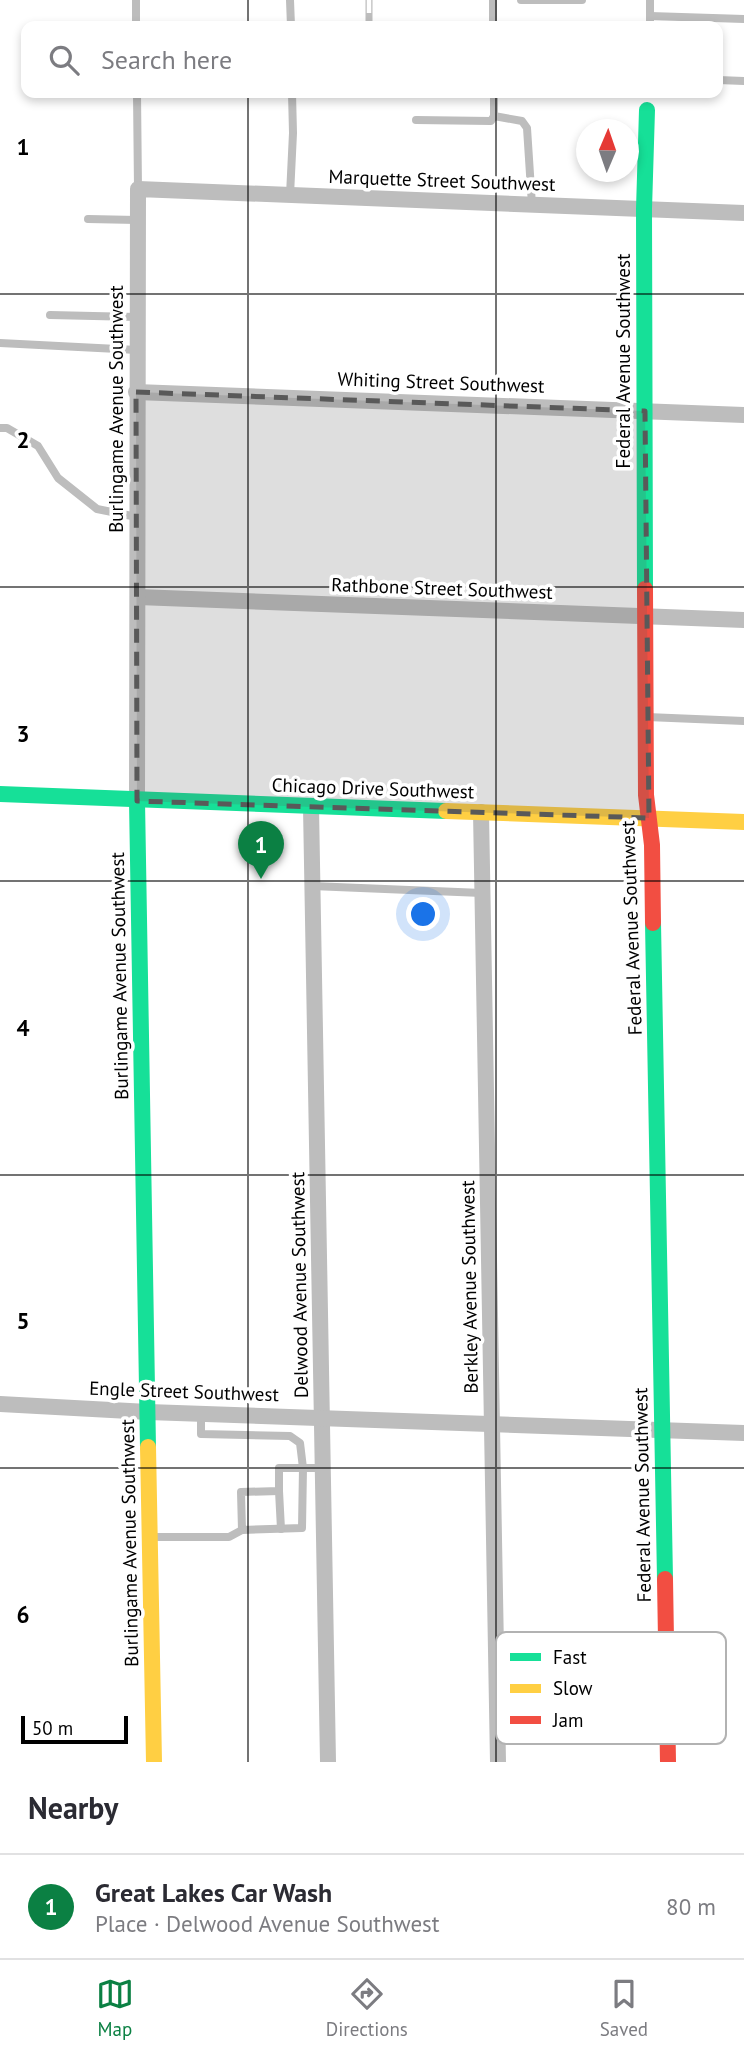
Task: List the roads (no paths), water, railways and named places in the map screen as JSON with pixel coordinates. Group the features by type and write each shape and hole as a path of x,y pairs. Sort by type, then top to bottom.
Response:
{"street":[{"name":"Federal Avenue Southwest","path":"647,106 643,209 646,795 652,852 666,1632"},
{"name":"Marquette Street Southwest","path":"138,189 744,213"},
{"name":"Burlingame Avenue Southwest","path":"138,189 137,801 154,1762"},
{"name":"Whiting Street Southwest","path":"136,392 744,415"},
{"name":"Rathbone Street Southwest","path":"138,597 744,620"},
{"name":"Chicago Drive Southwest","path":"0,794 744,822"},
{"name":"Delwood Avenue Southwest","path":"311,807 328,1762"},
{"name":"Berkley Avenue Southwest","path":"481,811 496,1632"},
{"name":"Engle Street Southwest","path":"0,1404 148,1412 744,1433"},
{"name":"Berkley Avenue Southwest","path":"498,1744 498,1762"},
{"name":"Federal Avenue Southwest","path":"668,1744 668,1762"}],"lane":[{"path":"136,0 136,21"},
{"path":"290,0 291,21"},
{"path":"493,0 493,21"},
{"path":"521,0 582,0"},
{"path":"650,0 650,21"},
{"path":"650,16 744,19"},
{"path":"723,80 744,81"},
{"path":"137,98 138,189"},
{"path":"290,195 292,98"},
{"path":"416,120 491,121 494,116 494,98"},
{"path":"494,116 522,121 527,128 532,205"},
{"path":"88,219 137,220"},
{"path":"50,315 137,317"},
{"path":"0,343 137,350"},
{"path":"0,428 7,428 38,446 58,478 97,509 137,517"},
{"path":"647,717 744,721"},
{"path":"312,886 482,893"},
{"path":"150,1537 229,1537 242,1530 303,1528 303,1468 300,1443 290,1436 201,1434 201,1414"},
{"path":"281,1529 279,1468 323,1468"},
{"path":"242,1530 242,1492 279,1491"}],"railway":[{"path":"369,0 369,21"}],"place":[{"name":"Great Lakes Car Wash","path":"261,879"}]}
